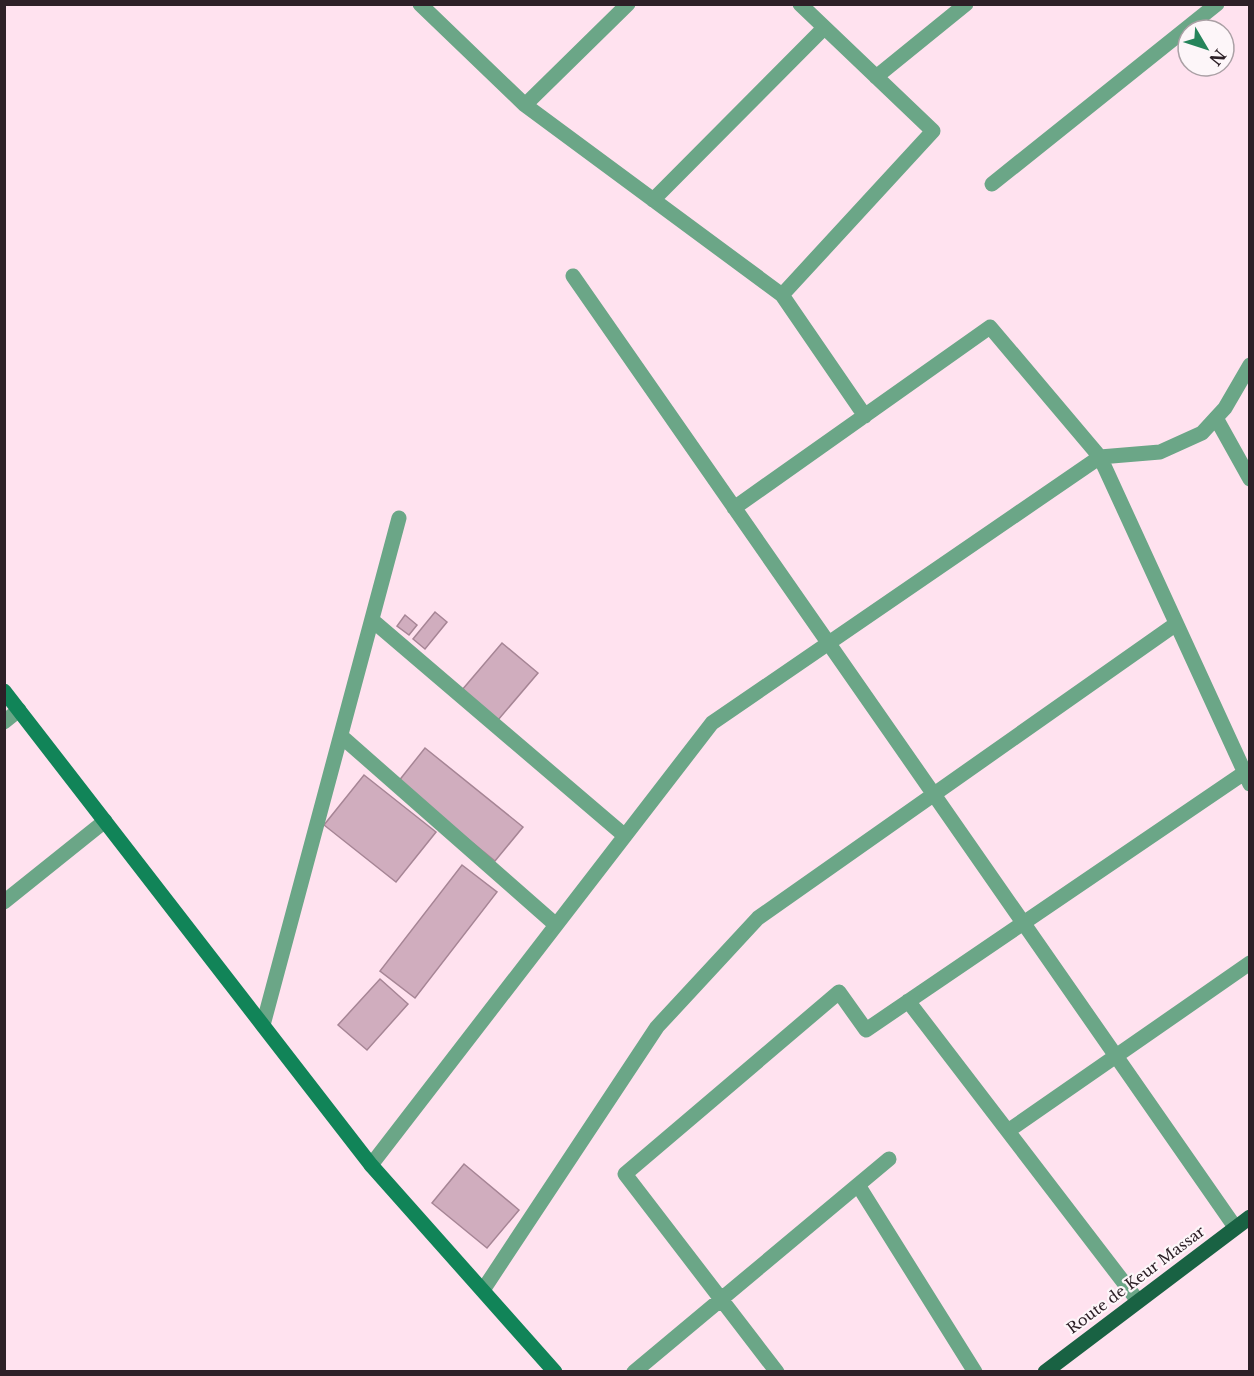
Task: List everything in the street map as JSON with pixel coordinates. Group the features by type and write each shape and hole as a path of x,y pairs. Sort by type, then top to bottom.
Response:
{"main road":[{"name":"Route de Keur Massar","path":"1045,1371 1250,1217"}],"street":[{"path":"420,4 525,105 782,295 865,416"},
{"path":"525,105 628,4"},
{"path":"782,295 933,131 800,4"},
{"path":"876,77 966,4"},
{"path":"992,184 1217,4"},
{"path":"653,200 824,28"},
{"path":"573,276 1235,1227"},
{"path":"734,508 990,327 1100,457 1247,779 1023,923 866,1030 839,992 625,1174 777,1371"},
{"path":"371,1165 712,723 1100,457 1160,452 1202,434 1225,408 1250,365"},
{"path":"1216,418 1250,479"},
{"path":"263,1025 399,518"},
{"path":"372,620 625,836"},
{"path":"483,1290 657,1027 758,918 1176,624"},
{"path":"4,691 371,1165 555,1371"},
{"path":"4,722 19,710"},
{"path":"341,736 556,925"},
{"path":"4,902 105,821"},
{"path":"1008,1131 1250,963"},
{"path":"908,1001 1138,1301"},
{"path":"634,1371 889,1159"},
{"path":"858,1185 975,1371"}],"building":[{"path":"435,612 447,622 425,649 413,639"},
{"path":"405,615 417,625 409,635 397,626"},
{"path":"502,643 538,673 498,720 462,690"},
{"path":"425,748 523,827 495,861 398,782"},
{"path":"364,775 436,832 396,882 324,825"},
{"path":"462,865 497,892 415,998 380,971"},
{"path":"380,979 408,1004 367,1050 338,1025"},
{"path":"464,1164 519,1210 487,1248 432,1203"}]}
